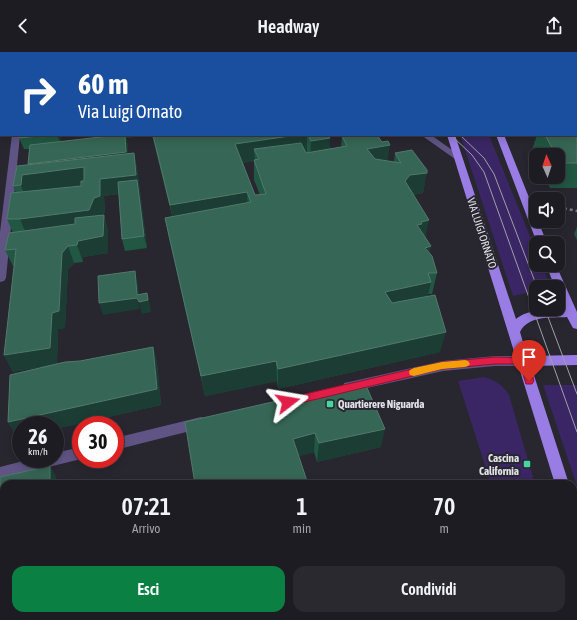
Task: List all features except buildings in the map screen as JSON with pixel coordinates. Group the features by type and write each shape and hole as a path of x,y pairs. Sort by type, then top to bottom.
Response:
{"main road":[{"name":"VIA LUIGI ORNATO","path":"451,136 561,480"},
{"path":"500,136 539,236"},
{"path":"554,272 574,312 577,325"},
{"path":"514,330 518,323 527,317 574,312"},
{"path":"523,361 577,360"}],"street":[{"path":"0,278 16,136"},
{"path":"426,136 458,157"},
{"path":"334,391 442,366 495,361 523,361"},
{"path":"124,442 213,420"},
{"path":"0,473 72,455"}],"path":[{"path":"565,208 577,211"}],"shaded area":[{"path":"460,136 489,136 530,236 529,272 545,272 548,280 529,280 529,293 513,296"},
{"path":"484,377 498,383 504,388 509,395 534,480 490,480 458,381"},
{"path":"543,385 577,385 577,480 575,480"}],"tram line":[{"path":"452,136 472,155 484,172 577,432"},
{"path":"461,136 484,158 494,174 534,280"},
{"path":"548,316 577,394"}],"slow traffic":[{"path":"414,372 442,366 465,364"}],"place":[{"name":"Quartierere Niguarda","path":"330,404"},
{"name":"Cascina California","path":"527,464"}],"route":[{"path":"288,402 442,366 495,361 523,361 529,381"}]}
